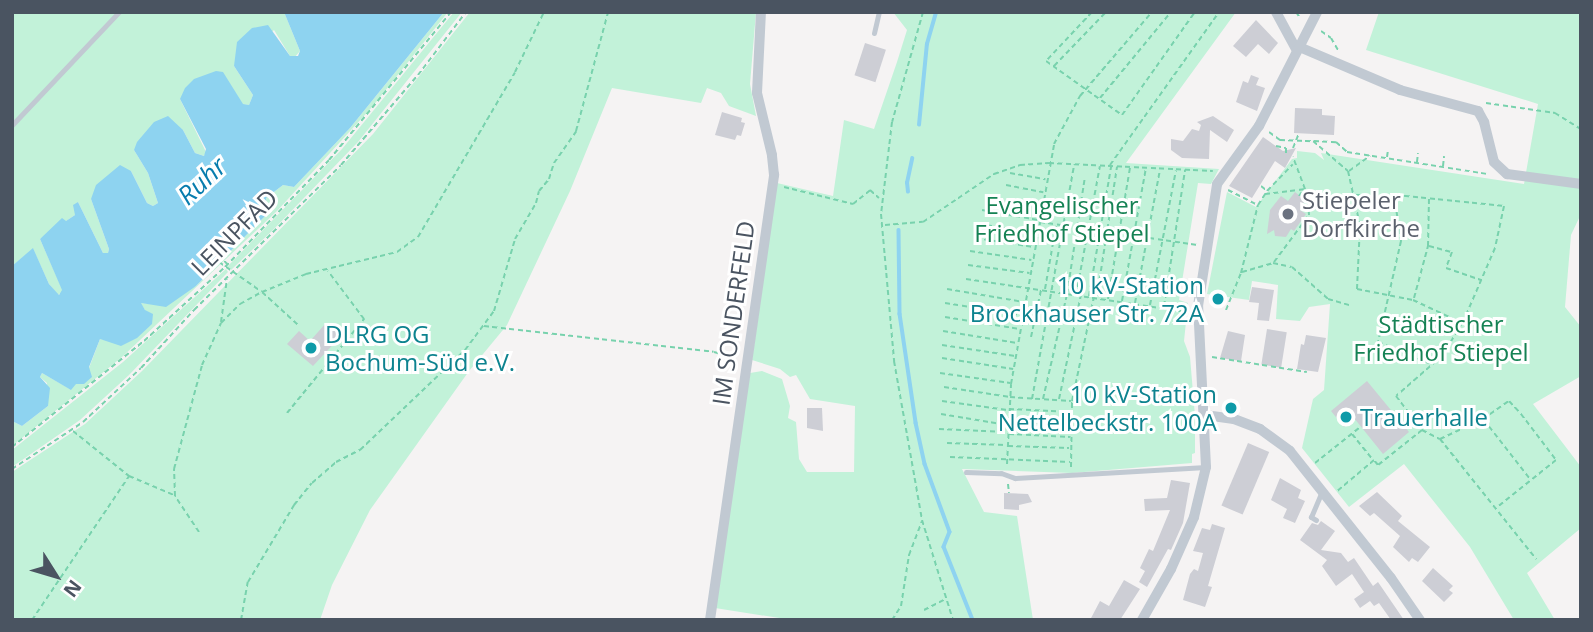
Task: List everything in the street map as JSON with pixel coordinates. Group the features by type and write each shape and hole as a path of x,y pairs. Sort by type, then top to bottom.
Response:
{"street":[{"name":"IM SONDERFELD","path":"710,620 772,184 772,155 757,93 761,12"},
{"path":"1276,12 1296,48 1400,90 1478,111 1485,122 1494,162 1507,174 1581,184"},
{"path":"1142,620 1171,569 1194,517 1206,467 1198,306 1217,184 1259,126 1296,48 1317,12"},
{"path":"1205,415 1234,419 1267,432 1283,444 1405,596 1420,620"}],"lane":[{"path":"12,125 119,12"},
{"path":"874,33 879,12"},
{"path":"966,472 1001,472 1007,476 1071,475 1206,467"},
{"path":"1316,520 1311,517 1325,495"}],"path":[{"name":"LEINPFAD","path":"12,447 144,341 226,265 360,125 451,12"},
{"path":"12,469 72,430 141,368 341,165 418,75 466,12"},
{"path":"221,323 240,304 261,292 306,274 397,252 418,237 515,72 544,12"},
{"path":"242,620 248,582 264,553 312,483 335,462 360,450 465,350 494,311 515,239 536,203 539,191 549,179 554,163 576,131 608,12"},
{"path":"923,12 892,122 880,198 894,361 922,520 953,620"},
{"path":"1092,12 1046,61 1122,115 1195,12"},
{"path":"1054,66 1106,12"},
{"path":"1009,493 1007,446 1011,384 1049,163 1063,124 1085,89 1152,12"},
{"path":"1098,99 1171,12"},
{"path":"1089,296 1110,166 1219,12"},
{"path":"1309,23 1331,38 1342,57"},
{"path":"1293,148 1299,133"},
{"path":"1273,135 1286,140 1336,142 1347,152 1371,156 1494,175 1507,174"},
{"path":"1286,140 1286,153"},
{"path":"1313,141 1348,172 1354,195 1361,251 1357,289 1413,300 1462,323"},
{"path":"1276,146 1286,148"},
{"path":"1386,158 1388,150"},
{"path":"1417,163 1418,153"},
{"path":"1348,172 1371,156"},
{"path":"1443,167 1444,156"},
{"path":"1273,263 1308,215 1305,189 1293,164 1293,157"},
{"path":"884,225 923,222 994,174 1020,165 1049,163 1224,172"},
{"path":"1032,398 1074,164"},
{"path":"1226,310 1241,273 1258,205 1266,192 1293,164"},
{"path":"1076,295 1100,165"},
{"path":"1071,475 1072,401 1095,298 1117,166"},
{"path":"1108,299 1131,166"},
{"path":"1122,302 1146,167"},
{"path":"1135,303 1160,168"},
{"path":"1150,306 1176,169"},
{"path":"1163,308 1185,169"},
{"path":"1010,173 1046,179"},
{"path":"1043,399 1067,293 1084,177"},
{"path":"772,184 853,204 870,190 880,198"},
{"path":"1217,184 1258,205"},
{"path":"1006,185 1044,192"},
{"path":"1261,186 1266,192"},
{"path":"1266,192 1305,189"},
{"path":"1299,196 1305,189"},
{"path":"1354,195 1429,197 1504,206 1495,248 1462,323 1443,355 1396,396 1422,430 1440,439 1536,559"},
{"path":"1394,195 1401,241 1378,342 1432,365"},
{"path":"989,197 1041,206"},
{"path":"1413,300 1428,246 1429,197"},
{"path":"982,210 1056,225 1186,243"},
{"path":"979,224 1036,233"},
{"path":"1045,291 1056,225"},
{"path":"976,238 1034,248"},
{"path":"1428,246 1452,252 1446,268 1481,280"},
{"path":"970,251 1032,261"},
{"path":"223,252 219,255 232,273 261,292 298,325"},
{"path":"219,262 226,265"},
{"path":"1241,273 1273,263 1292,267 1328,299 1352,306"},
{"path":"968,265 1030,273"},
{"path":"287,413 364,319 327,270"},
{"path":"199,532 175,496 174,469 199,377 221,323 226,282 232,273"},
{"path":"966,279 1181,311"},
{"path":"947,289 1025,302"},
{"path":"1031,337 1041,290"},
{"path":"1058,400 1081,296"},
{"path":"945,303 1023,315"},
{"path":"945,317 1021,329"},
{"path":"483,326 714,352 747,363"},
{"path":"943,331 1018,343"},
{"path":"942,345 1016,356"},
{"path":"1201,355 1307,372"},
{"path":"942,358 1014,369"},
{"path":"314,369 318,373"},
{"path":"940,373 1011,384"},
{"path":"944,387 1010,397 1072,401"},
{"path":"942,401 1008,410 1072,412"},
{"path":"1440,439 1483,419 1509,401 1521,414 1556,460 1496,508"},
{"path":"941,414 1008,423 1072,425"},
{"path":"1483,419 1531,480"},
{"path":"1306,470 1359,428"},
{"path":"939,429 1072,437"},
{"path":"72,430 129,476 175,496"},
{"path":"1352,434 1378,465 1422,430"},
{"path":"947,443 1072,448"},
{"path":"950,457 1071,462"},
{"path":"1325,495 1374,460"},
{"path":"32,620 129,476"},
{"path":"892,620 901,606 909,555 922,520"},
{"path":"924,610 947,598"}],"green space":[{"path":"12,12 284,12 300,51 294,58 290,56 274,30 234,66 253,95 249,105 180,99 206,152 204,156 195,153 183,130 134,150 148,173 158,203 153,206 147,203 131,171 91,199 109,249 108,253 103,253 78,202 75,215 40,239 63,291 58,295 49,284 33,249 12,266"},
{"path":"444,12 448,12 373,106 277,211 122,357 12,446 12,421 22,426 48,406 47,383 40,377 42,373 70,389 89,368 100,339 111,341 145,310 140,303 156,304 196,286 267,214 266,198 283,185 294,187 350,128"},
{"path":"454,12 462,12 358,142 274,229 231,270 227,267 342,149"},
{"path":"470,12 756,12 750,84 756,116 729,106 721,93 707,88 701,103 612,88 570,191 507,325 469,371 370,510 332,585 320,620 12,620 12,472 85,424 142,371 373,134"},
{"name":"Evangelischer Friedhof Stiepel","path":"893,12 1236,12 1126,163 1219,169 1211,184 1198,183 1179,300 1188,303 1184,341 1190,357 1195,416 1195,453 1192,454 1192,463 1072,473 962,469 984,512 1017,516 1033,620 792,620 715,608 750,373 762,371 782,379 790,406 788,418 796,422 799,459 807,472 854,472 855,406 810,399 796,375 790,377 780,369 752,360 777,183 833,196 844,120 874,129 897,62 907,30"},
{"name":"Städtischer Friedhof Stiepel","path":"1379,12 1581,12 1581,214 1571,235 1565,307 1581,327 1581,376 1533,404 1581,467 1581,528 1527,573 1555,620 1514,620 1470,547 1404,464 1349,507 1302,448 1313,399 1324,390 1330,304 1309,307 1300,321 1276,319 1278,285 1252,281 1249,300 1207,294 1227,192 1256,207 1292,159 1297,158 1297,151 1315,153 1324,160 1321,153 1524,184 1538,104 1366,50"},
{"path":"226,269 228,272 129,375 80,420 12,467 12,450 123,362"}],"water":[{"name":"Ruhr","path":"284,12 444,12 350,128 294,187 283,185 266,198 267,214 196,286 166,307 141,303 145,310 153,314 152,324 137,338 121,346 100,339 89,367 92,377 84,384 76,384 71,390 42,373 40,377 50,388 48,406 22,426 12,421 12,266 33,248 49,284 59,295 62,290 40,239 62,218 66,221 75,215 73,205 78,202 103,253 108,253 109,249 91,199 96,185 120,165 131,171 147,203 153,206 158,203 148,173 134,150 137,142 154,122 168,116 183,130 195,153 204,156 206,149 180,99 185,88 194,79 216,71 223,72 243,104 249,105 253,95 234,66 237,42 252,28 268,25 290,56 298,56 300,51"}],"building":[{"path":"1256,20 1278,43 1269,54 1258,44 1246,57 1233,46"},
{"path":"865,43 886,50 875,82 854,75"},
{"path":"1251,75 1259,78 1256,85 1265,88 1257,111 1236,102 1243,81 1248,83"},
{"path":"1295,108 1322,109 1322,115 1335,116 1334,135 1294,133"},
{"path":"722,112 742,118 741,122 745,123 741,136 737,135 735,140 715,135"},
{"path":"1213,116 1234,130 1227,142 1210,130 1209,159 1182,158 1171,150 1171,139 1183,141 1192,129 1199,131 1201,125 1197,122"},
{"path":"1263,137 1283,151 1296,148 1285,168 1275,161 1252,198 1229,186"},
{"name":"Stiepeler Dorfkirche","path":"1295,192 1305,200 1300,210 1306,214 1286,237 1275,236 1274,230 1267,234 1270,210 1281,196 1288,201"},
{"path":"1252,287 1274,290 1269,321 1257,320 1259,303 1249,302"},
{"name":"DLRG OG Bochum-Süd e.V.","path":"326,323 341,336 313,366 287,344 299,331 310,341"},
{"path":"1267,329 1287,332 1281,368 1261,365"},
{"path":"1228,331 1245,335 1241,361 1220,358"},
{"path":"1306,335 1326,338 1318,372 1297,369 1301,344 1304,345"},
{"name":"Trauerhalle","path":"1367,381 1409,432 1383,454 1354,418 1344,427 1331,411"},
{"path":"807,408 822,408 823,431 807,428"},
{"path":"1248,443 1269,452 1243,515 1221,506"},
{"path":"1280,478 1301,490 1298,498 1305,501 1295,523 1283,518 1287,509 1271,500"},
{"path":"1171,480 1190,483 1183,523 1171,550 1168,549 1147,587 1139,582 1145,571 1140,568 1149,549 1153,551 1170,510 1145,511 1144,499 1167,498"},
{"path":"1377,492 1402,516 1398,521 1430,547 1418,562 1412,558 1409,562 1393,547 1400,536 1374,513 1370,516 1359,506"},
{"path":"1004,493 1028,494 1032,502 1019,505 1019,510 1004,509"},
{"path":"1321,521 1335,531 1321,550 1341,553 1348,562 1354,558 1373,586 1378,582 1404,620 1391,620 1379,603 1374,606 1370,601 1360,608 1354,599 1364,592 1352,574 1336,586 1322,566 1327,560 1300,540 1312,523 1318,525"},
{"path":"1212,524 1225,528 1208,586 1212,587 1205,607 1183,600 1190,574 1194,569 1198,571 1203,553 1193,551 1202,528 1210,530"},
{"path":"1433,568 1453,586 1449,590 1453,593 1444,602 1422,581"},
{"path":"1124,580 1140,589 1120,620 1090,620 1100,601 1109,606"}],"waterway":[{"path":"919,125 927,44 936,12"},
{"path":"908,192 912,159"},
{"path":"899,230 900,314 916,423 925,464 950,532 944,547 973,620"}],"place":[{"name":"Stiepeler Dorfkirche","path":"1288,214"},
{"name":"10 kV-Station Brockhauser Str. 72A","path":"1218,299"},
{"name":"DLRG OG Bochum-Süd e.V.","path":"311,348"},
{"name":"10 kV-Station Nettelbeckstr. 100A","path":"1231,408"},
{"name":"Trauerhalle","path":"1346,417"}]}
